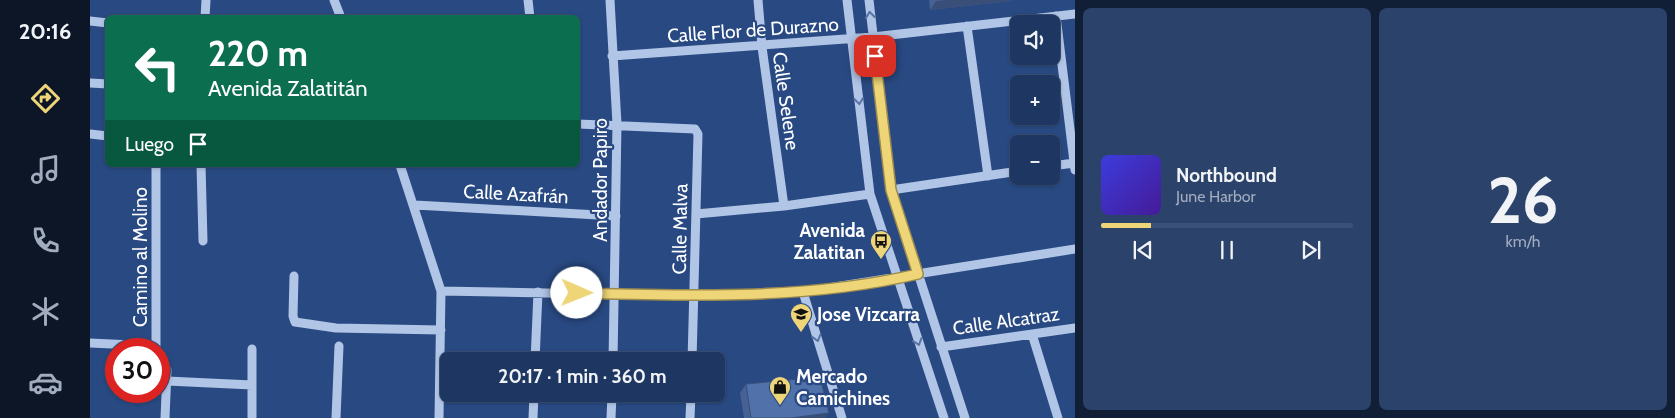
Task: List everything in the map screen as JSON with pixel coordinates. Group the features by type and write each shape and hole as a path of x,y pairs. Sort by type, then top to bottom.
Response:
{"street":[{"path":"206,0 206,15"},
{"path":"334,0 340,15"},
{"path":"528,0 530,15"},
{"name":"Andador Papiro","path":"610,0 617,124 616,294 613,352"},
{"name":"Calle Selene","path":"758,0 762,47 784,206"},
{"path":"847,0 870,194 896,278 944,418"},
{"path":"869,0 891,190 965,418"},
{"name":"Calle Flor de Durazno","path":"1060,16 1075,14"},
{"path":"90,21 105,22"},
{"name":"Calle Flor de Durazno","path":"612,56 762,47 873,37 1010,21"},
{"path":"967,26 988,176"},
{"path":"1060,49 1074,165 1060,166"},
{"path":"90,83 105,84"},
{"path":"580,124 617,124"},
{"name":"Calle Malva","path":"617,124 695,129 698,134 692,352"},
{"path":"90,134 105,136"},
{"name":"Camino al Molino","path":"156,167 156,338"},
{"path":"201,167 203,241"},
{"path":"401,167 415,205 441,290 442,330 439,418"},
{"path":"891,190 1010,172"},
{"path":"696,214 784,206 870,194"},
{"name":"Calle Azafrán","path":"415,205 616,216"},
{"path":"441,290 695,296 803,292 1075,249"},
{"path":"294,276 293,316 296,322 336,328 442,330"},
{"path":"535,352 538,292"},
{"path":"803,292 842,418"},
{"name":"Calle Alcatraz","path":"942,347 1075,328"},
{"path":"1032,334 1058,418"},
{"path":"90,344 105,344"},
{"path":"336,418 339,346"},
{"path":"252,349 252,418"},
{"path":"170,382 252,385"},
{"path":"533,418 534,402"},
{"path":"611,418 612,402"},
{"path":"690,418 691,402"},
{"name":"Camino al Molino","path":"165,418 166,403"}],"building":[{"name":"Mercado Camichines","path":"820,377 829,413 791,418 751,418 746,384"}],"place":[{"name":"Avenida Zalatitan","path":"881,260"},
{"name":"Jose Vizcarra","path":"801,333"},
{"name":"Mercado Camichines","path":"780,406"}],"route":[{"path":"577,293 695,296 803,292 918,274 891,190 875,56"}]}
